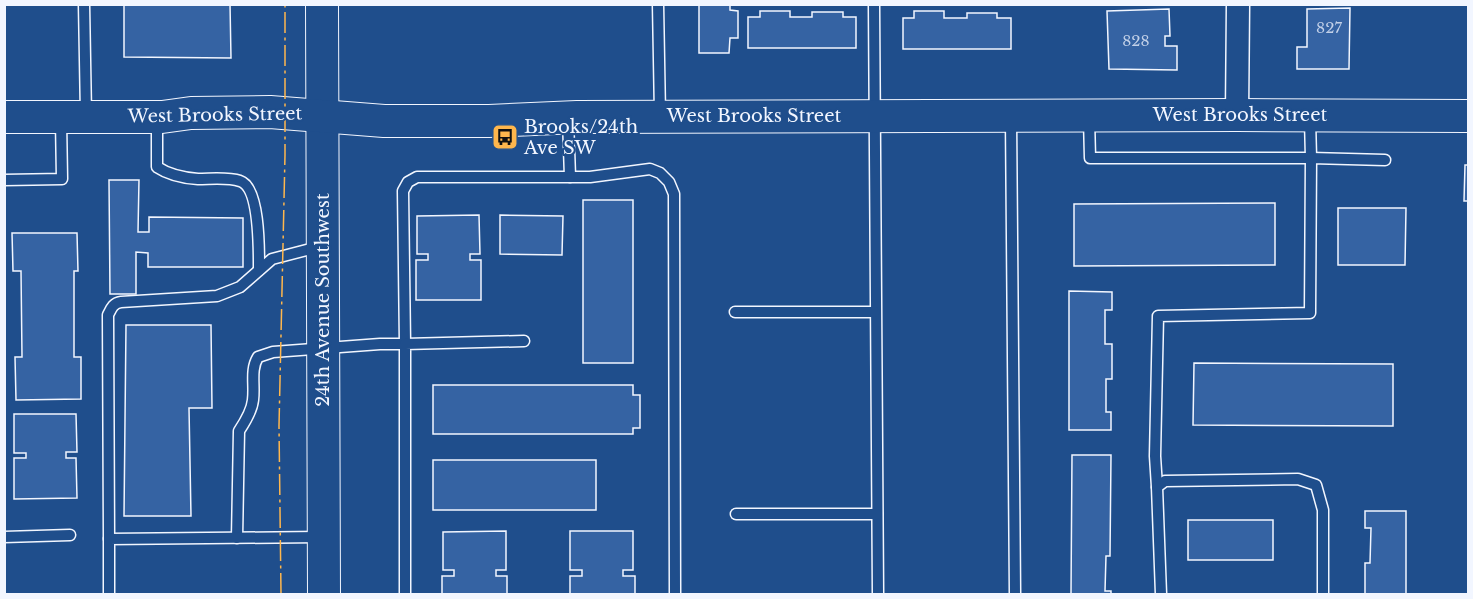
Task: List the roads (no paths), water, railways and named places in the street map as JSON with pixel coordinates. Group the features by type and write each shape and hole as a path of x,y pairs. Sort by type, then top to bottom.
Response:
{"street":[{"name":"24th Avenue Southwest","path":"322,4 324,594"},
{"path":"1237,115 1238,4"},
{"name":"West Brooks Street","path":"4,117 157,117 202,112 270,112 384,121 489,121 660,116 1468,116"}],"lane":[{"path":"4,180 62,179 74,117 84,4"},
{"path":"658,4 660,116"},
{"path":"874,4 878,594"},
{"path":"1011,115 1015,594"},
{"path":"1089,115 1090,158 1385,160"},
{"path":"1161,594 1155,456 1158,316 1310,313 1310,115"},
{"path":"157,117 158,167 165,172 193,178 240,181 248,186 259,237 259,270"},
{"path":"568,117 570,177"},
{"path":"405,594 403,191 408,182 417,177 590,177 650,169 660,173 669,182 674,194 675,594"},
{"path":"109,594 108,315 111,308 121,302 217,296 240,287 272,259 322,245"},
{"path":"735,312 875,312"},
{"path":"237,538 239,431 247,419 253,402 253,364 258,357 273,352 323,348 524,341"},
{"path":"1157,487 1165,481 1298,479 1316,484 1323,510 1323,594"},
{"path":"736,514 877,514"},
{"path":"4,537 70,535"},
{"path":"109,539 324,537"}],"place":[{"name":"Brooks/24th Ave SW","path":"505,137"}]}
